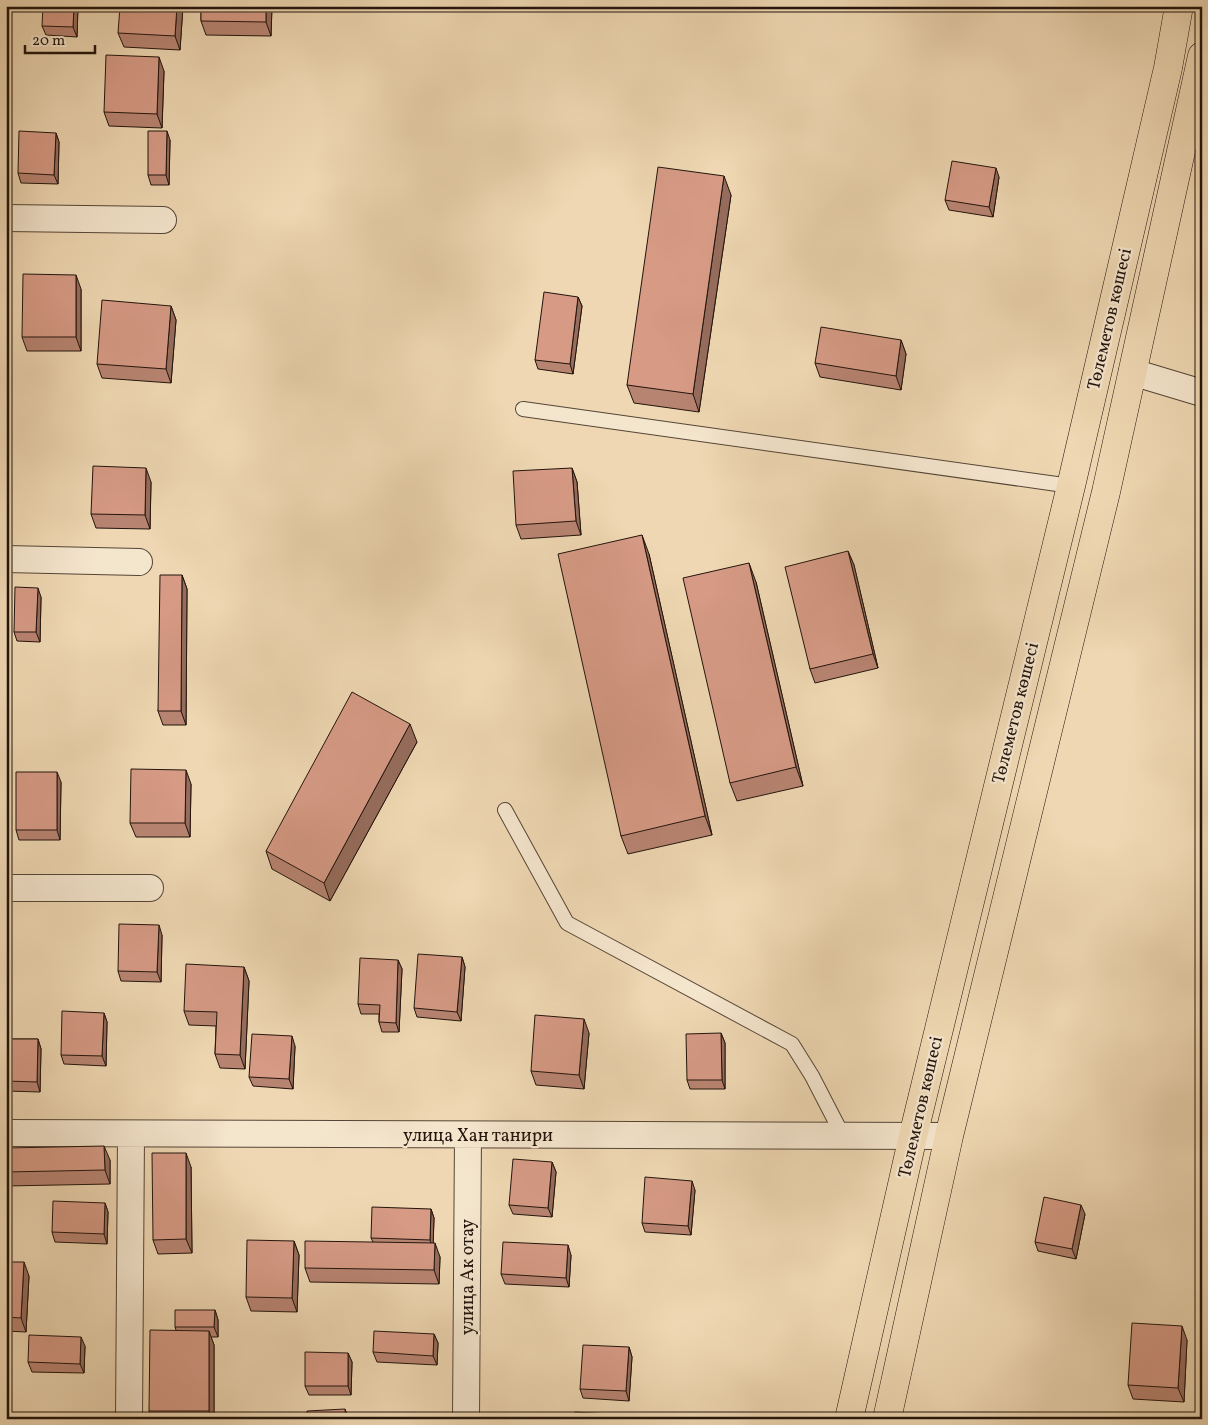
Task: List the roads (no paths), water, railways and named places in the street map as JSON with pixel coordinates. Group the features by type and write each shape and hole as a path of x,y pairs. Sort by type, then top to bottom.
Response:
{"main road":[{"name":"Төлеметов көшесі","path":"849,1419 913,1136 1071,486 1168,68 1179,6"},
{"name":"Төлеметов көшесі","path":"887,1419 949,1136 1106,492 1202,56"}],"street":[{"path":"6,218 163,220"},
{"path":"1132,372 1202,392"},
{"path":"6,558 139,562"},
{"path":"6,888 150,888"},
{"name":"улица Хан танири","path":"6,1133 949,1136"},
{"path":"129,1419 131,1134"},
{"name":"улица Ак отау","path":"466,1419 468,1135"}],"lane":[{"path":"523,409 1071,486"},
{"path":"505,810 567,923 792,1044 812,1076 843,1136"}]}
